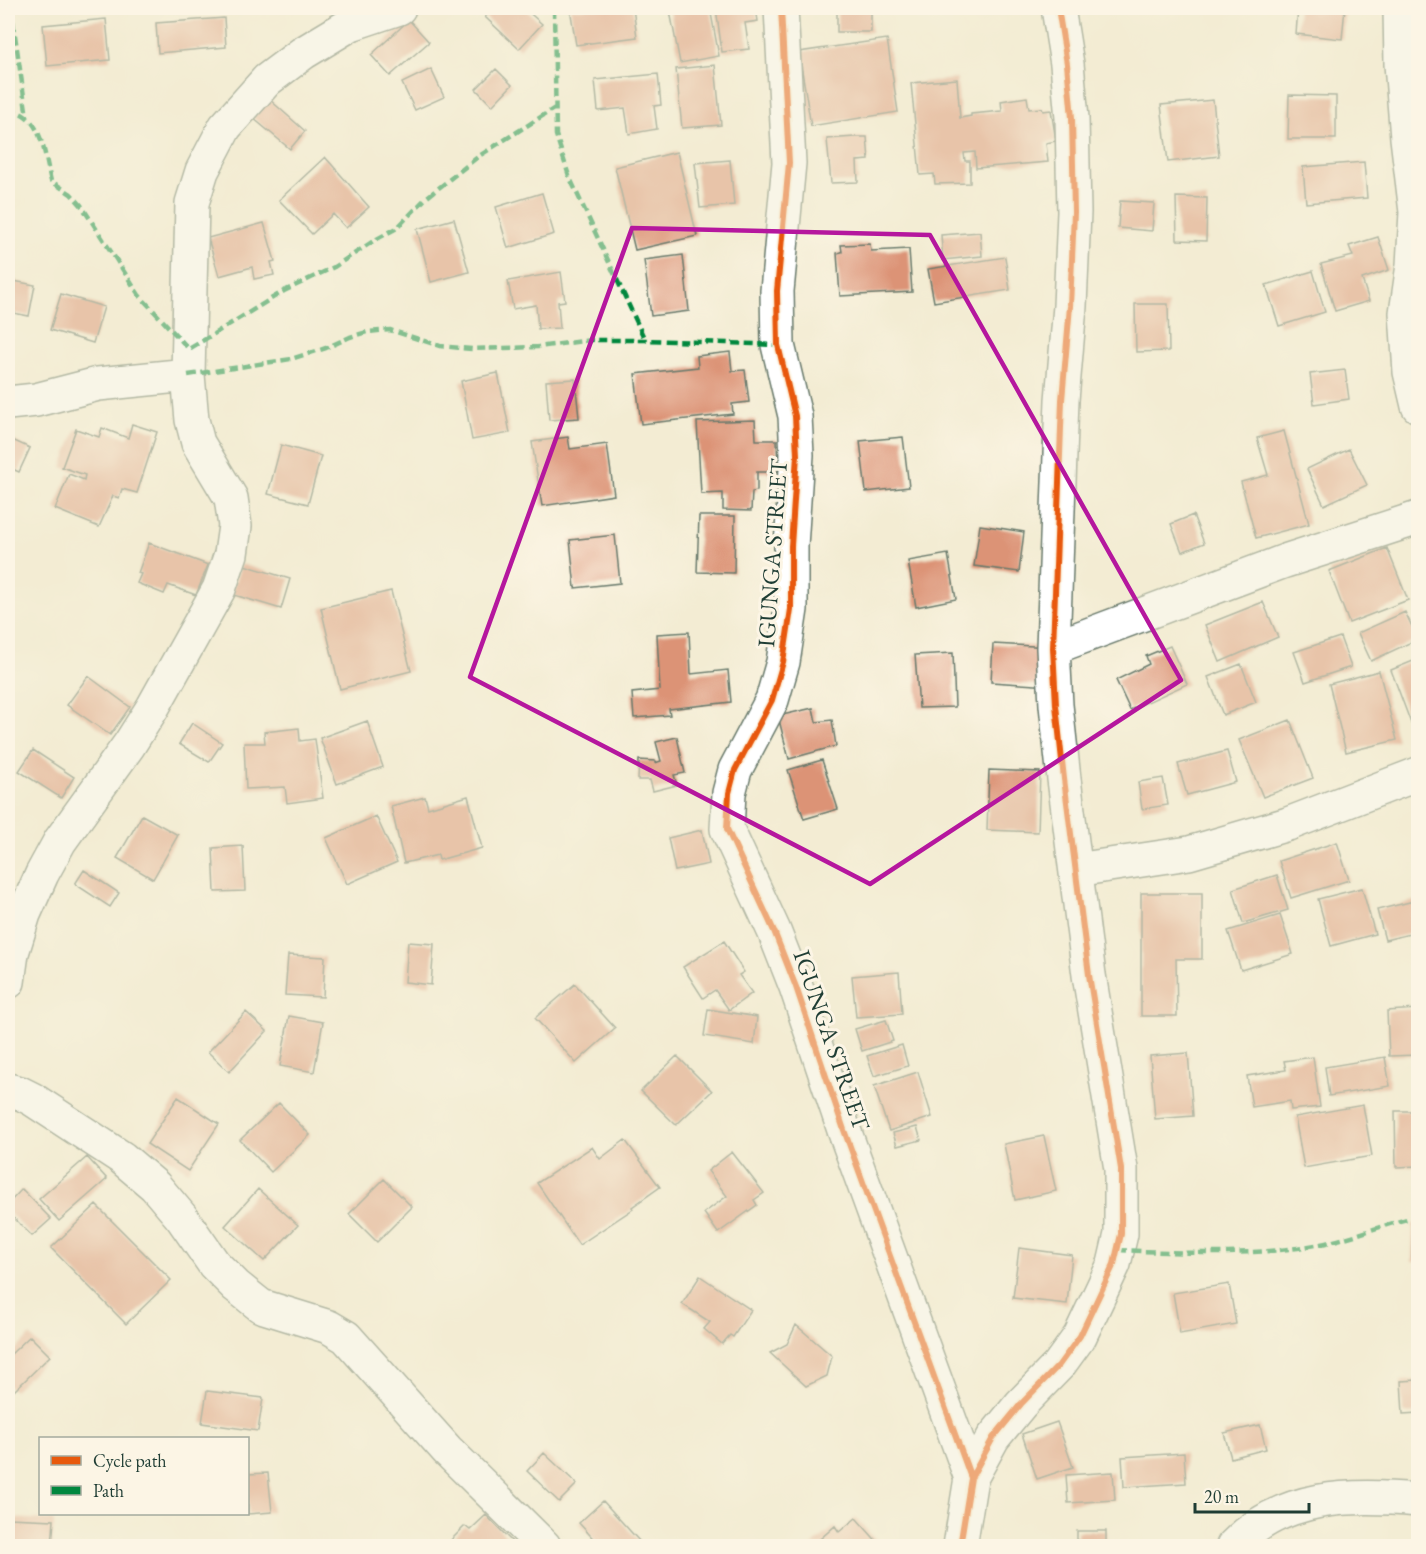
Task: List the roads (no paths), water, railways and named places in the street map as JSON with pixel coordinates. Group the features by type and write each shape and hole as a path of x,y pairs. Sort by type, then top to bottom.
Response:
{"street":[{"path":"8,982 12,953 24,914 42,874 60,841 129,745 153,707 219,589 231,554 235,526 231,498 198,443 192,420 188,375 192,203 202,171 225,127 267,80 303,53 351,24 399,8"},
{"name":"IGUNGA STREET","path":"781,8 789,163 777,291 778,345 795,416 797,455 791,546 791,609 783,662 772,700 735,770 729,793 727,829 774,931 796,987 852,1151 971,1478"},
{"path":"960,1546 961,1527 971,1478 993,1438 1021,1404 1059,1365 1080,1336 1114,1264 1121,1234 1121,1169 1089,975 1062,758 1053,648 1062,412 1074,212 1072,118 1067,64 1058,8"},
{"path":"1400,8 1401,64 1416,212 1407,313 1410,372 1419,406"},
{"path":"8,403 36,400 98,384 188,375"},
{"path":"1053,648 1284,561 1419,518"},
{"path":"1076,870 1189,853 1288,824 1419,774"},
{"path":"8,1087 32,1099 122,1158 155,1186 182,1218 214,1264 261,1306 329,1327 346,1337 447,1450 544,1546"},
{"path":"1233,1546 1270,1516 1308,1503 1373,1496 1419,1500"}]}
